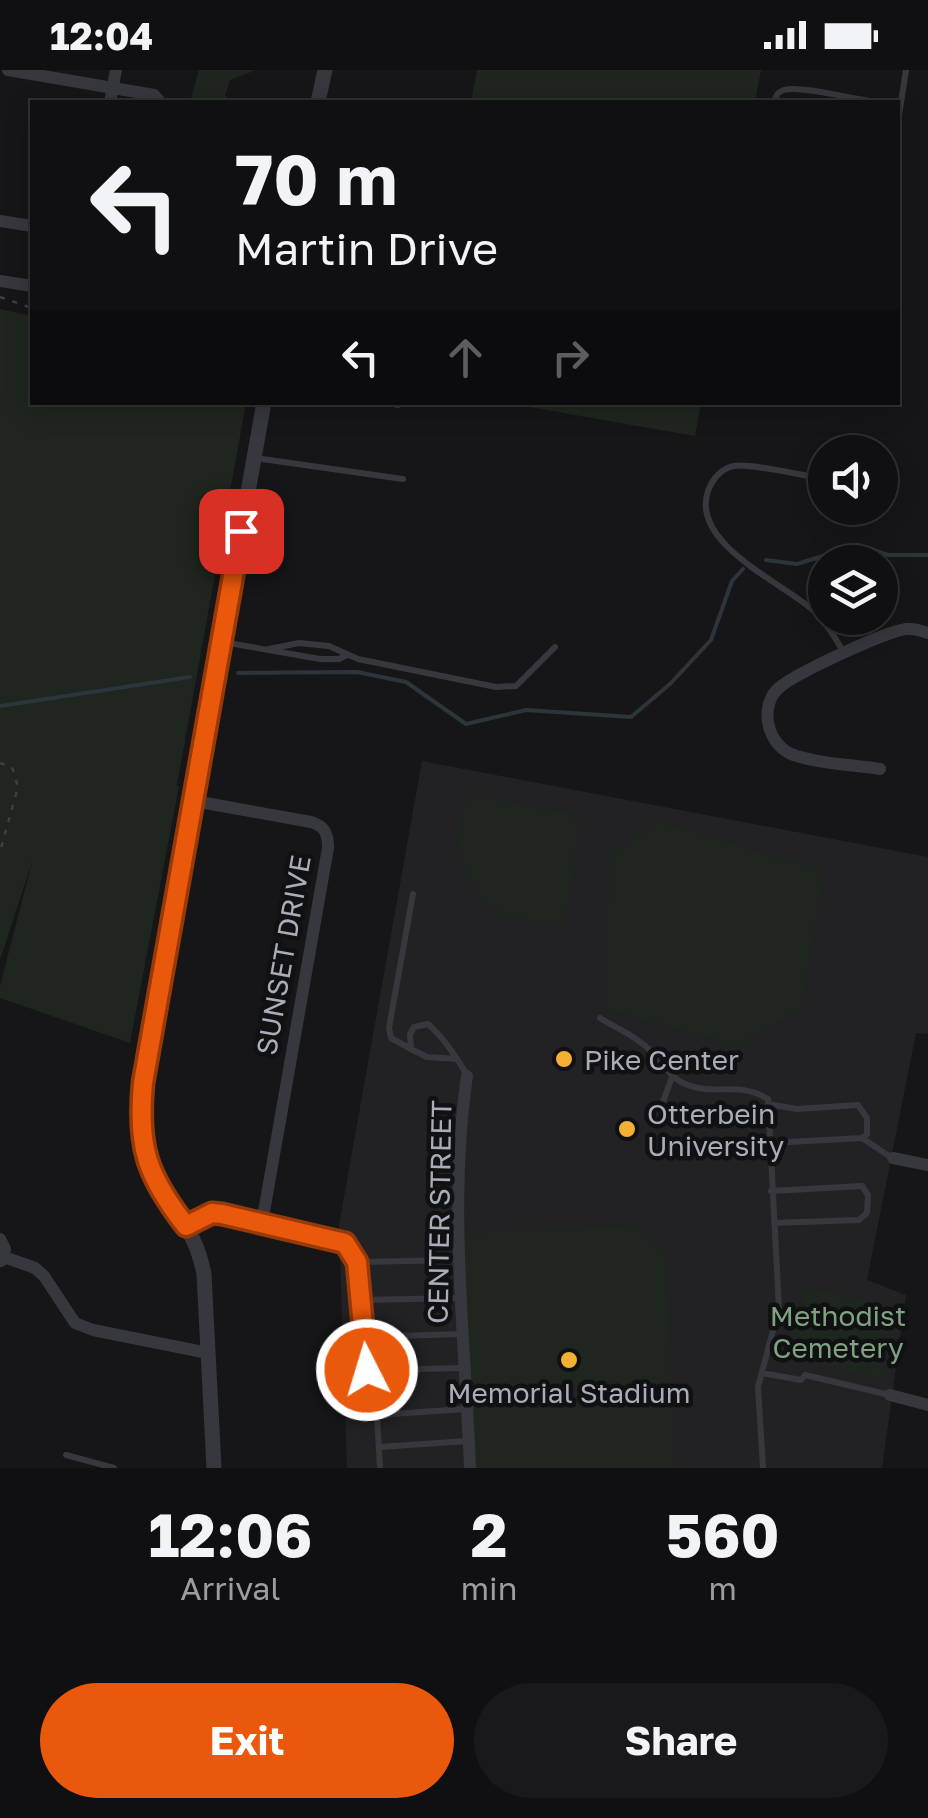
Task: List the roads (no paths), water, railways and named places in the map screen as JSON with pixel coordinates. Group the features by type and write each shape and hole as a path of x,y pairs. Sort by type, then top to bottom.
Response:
{"street":[{"path":"8,70 111,95 154,96 158,100"},
{"path":"111,95 116,70"},
{"path":"318,100 325,70"},
{"path":"0,221 30,226"},
{"path":"0,280 30,286"},
{"path":"214,1468 204,1274 196,1244 148,1166 141,1139 141,1106 263,405"},
{"path":"880,769 790,754 769,729 768,708 776,689 805,672 893,632 912,628 928,633"},
{"name":"SUNSET DRIVE","path":"194,801 311,822 322,827 328,836 262,1223"},
{"name":"CENTER STREET","path":"467,1076 460,1124 459,1260 470,1468"},
{"path":"892,1158 928,1165"},
{"path":"186,1226 212,1213 328,1239"},
{"path":"0,1239 5,1249 2,1260 35,1268 75,1323 208,1353"},
{"path":"890,1395 928,1405"}],"lane":[{"path":"900,101 906,70"},
{"path":"775,100 785,90 800,90 863,100"},
{"path":"254,458 403,479"},
{"path":"808,477 732,466 714,477 705,502 706,515 720,540 815,612 845,654"},
{"path":"222,642 320,659 347,655"},
{"path":"269,648 313,644 437,677 510,687 522,682 555,647"},
{"path":"413,894 391,1038 427,1057 457,1059"},
{"path":"600,1018 640,1041 672,1077 690,1086 710,1090 737,1088 768,1099 779,1308 758,1387 763,1468"},
{"path":"410,1049 414,1028 428,1024 467,1076"},
{"path":"662,1105 672,1077"},
{"path":"768,1104 797,1109 858,1105 866,1118 867,1134 862,1138 770,1143"},
{"path":"862,1138 892,1158"},
{"path":"771,1190 862,1186 868,1195 867,1213 860,1220 774,1223"},
{"path":"328,1239 345,1243 357,1262 366,1368 465,1368"},
{"path":"357,1262 459,1260"},
{"path":"361,1300 461,1298"},
{"path":"364,1337 463,1334"},
{"path":"762,1372 800,1380 805,1375 890,1395"},
{"path":"380,1468 377,1414 467,1408"},
{"path":"379,1447 469,1441"},
{"path":"66,1454 114,1468"}],"waterway":[{"path":"766,560 797,564 858,545 888,555 928,555"},
{"path":"238,673 357,672 406,682 466,724 526,710 631,717 670,684 711,640 732,581 743,569"},
{"path":"0,706 190,677"}],"place":[{"name":"Pike Center","path":"564,1059"},
{"name":"Otterbein University","path":"627,1129"},
{"name":"Memorial Stadium","path":"569,1360"}],"park label":[{"name":"Methodist Cemetery","path":"838,1331"}]}
